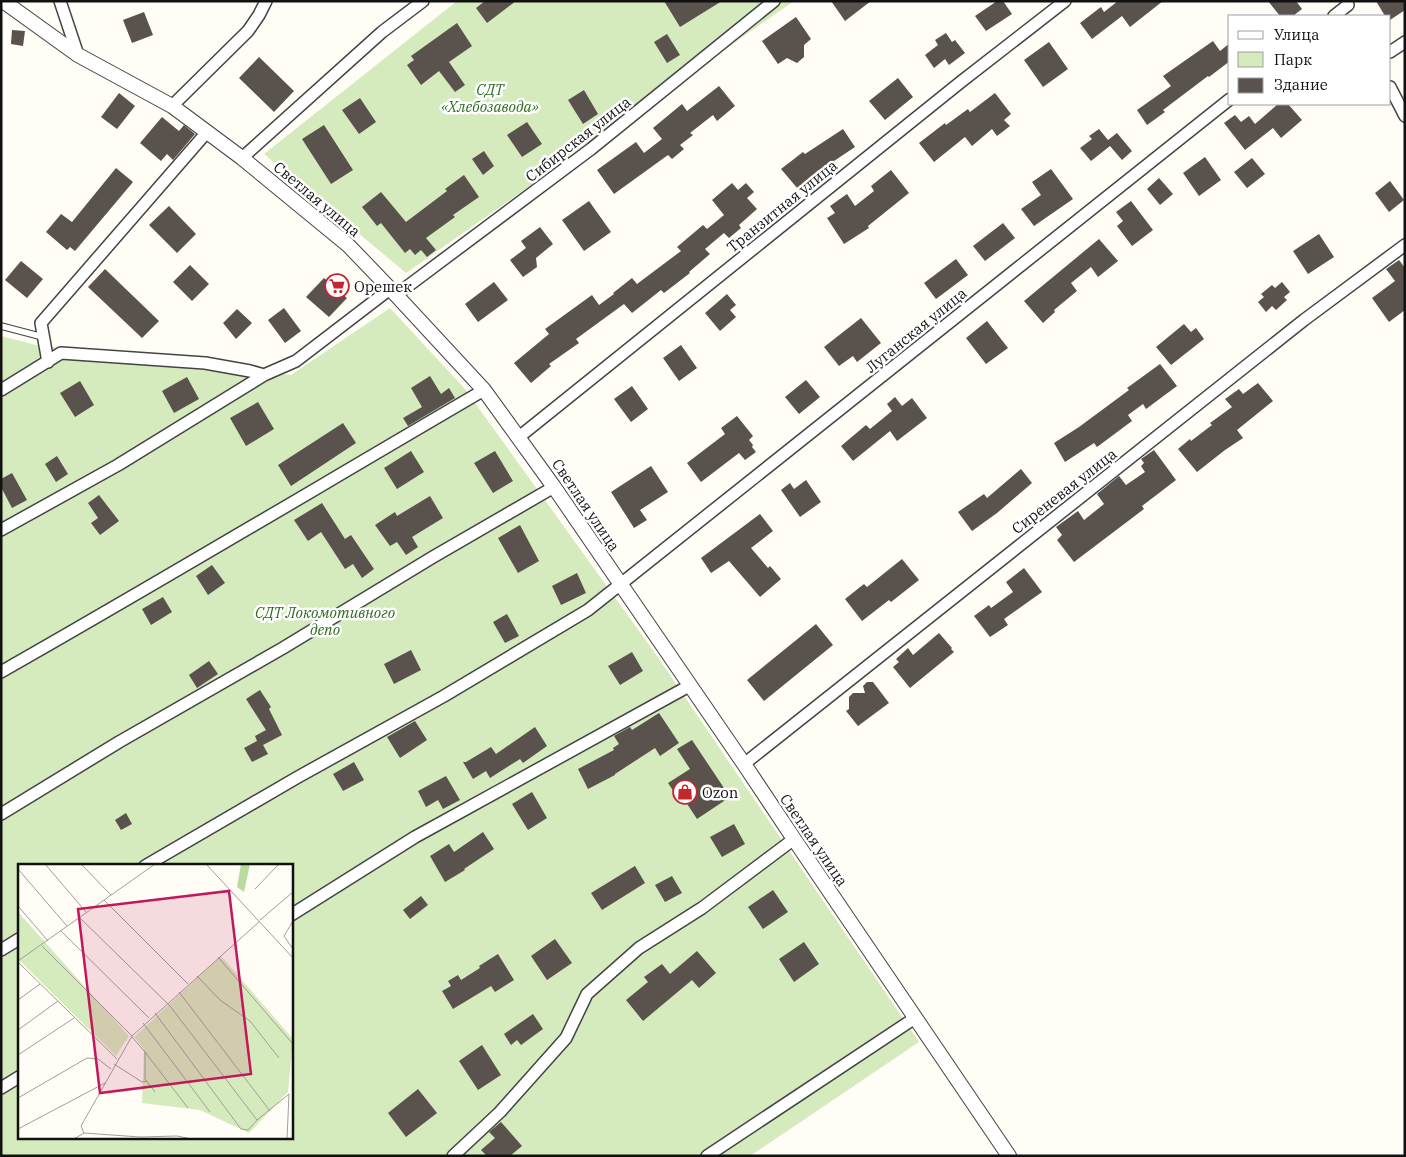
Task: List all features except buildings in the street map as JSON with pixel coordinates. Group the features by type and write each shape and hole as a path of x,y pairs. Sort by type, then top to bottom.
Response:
{"street":[{"name":"Светлая улица","path":"3,1 78,55 172,106 242,158 348,245 484,390 554,487 744,764 1009,1156"},
{"path":"60,1 78,55"},
{"path":"172,106 248,30 266,1"},
{"path":"242,158 382,32 423,1"},
{"name":"Сибирская улица","path":"1,530 118,465 264,375 296,361 592,149 774,1"},
{"name":"Транзитная улица","path":"519,437 954,87 1066,1"},
{"path":"1335,15 1347,3 1353,15"},
{"path":"1391,51 1405,42"},
{"path":"1391,89 1405,116"},
{"name":"Луганская улица","path":"148,864 298,777 444,696 588,610 1228,101"},
{"path":"48,362 41,323 208,132"},
{"name":"Сиреневая улица","path":"744,764 1304,320 1405,245"},
{"path":"1,390 61,353 205,363 264,375"},
{"path":"1,672 484,390"},
{"path":"1,814 119,742 283,648 554,487"},
{"path":"292,914 414,837 689,686"},
{"path":"453,1156 500,1112 566,1038 587,994 639,948 702,908 794,839"},
{"path":"1,950 18,940"},
{"path":"707,1156 915,1018"},
{"path":"1,1088 18,1078"}],"lane":[{"path":"1,326 44,337"}],"green space":[{"name":"СДТ «Хлебозавода»","path":"457,1 794,1 406,273 264,154"},
{"name":"СДТ Локомотивного депо","path":"390,308 465,389 657,656 919,1042 750,1156 1,1156 1,336 36,345 291,375"}],"place":[{"name":"Орешек","path":"337,286"},
{"name":"Ozon","path":"685,792"}]}
